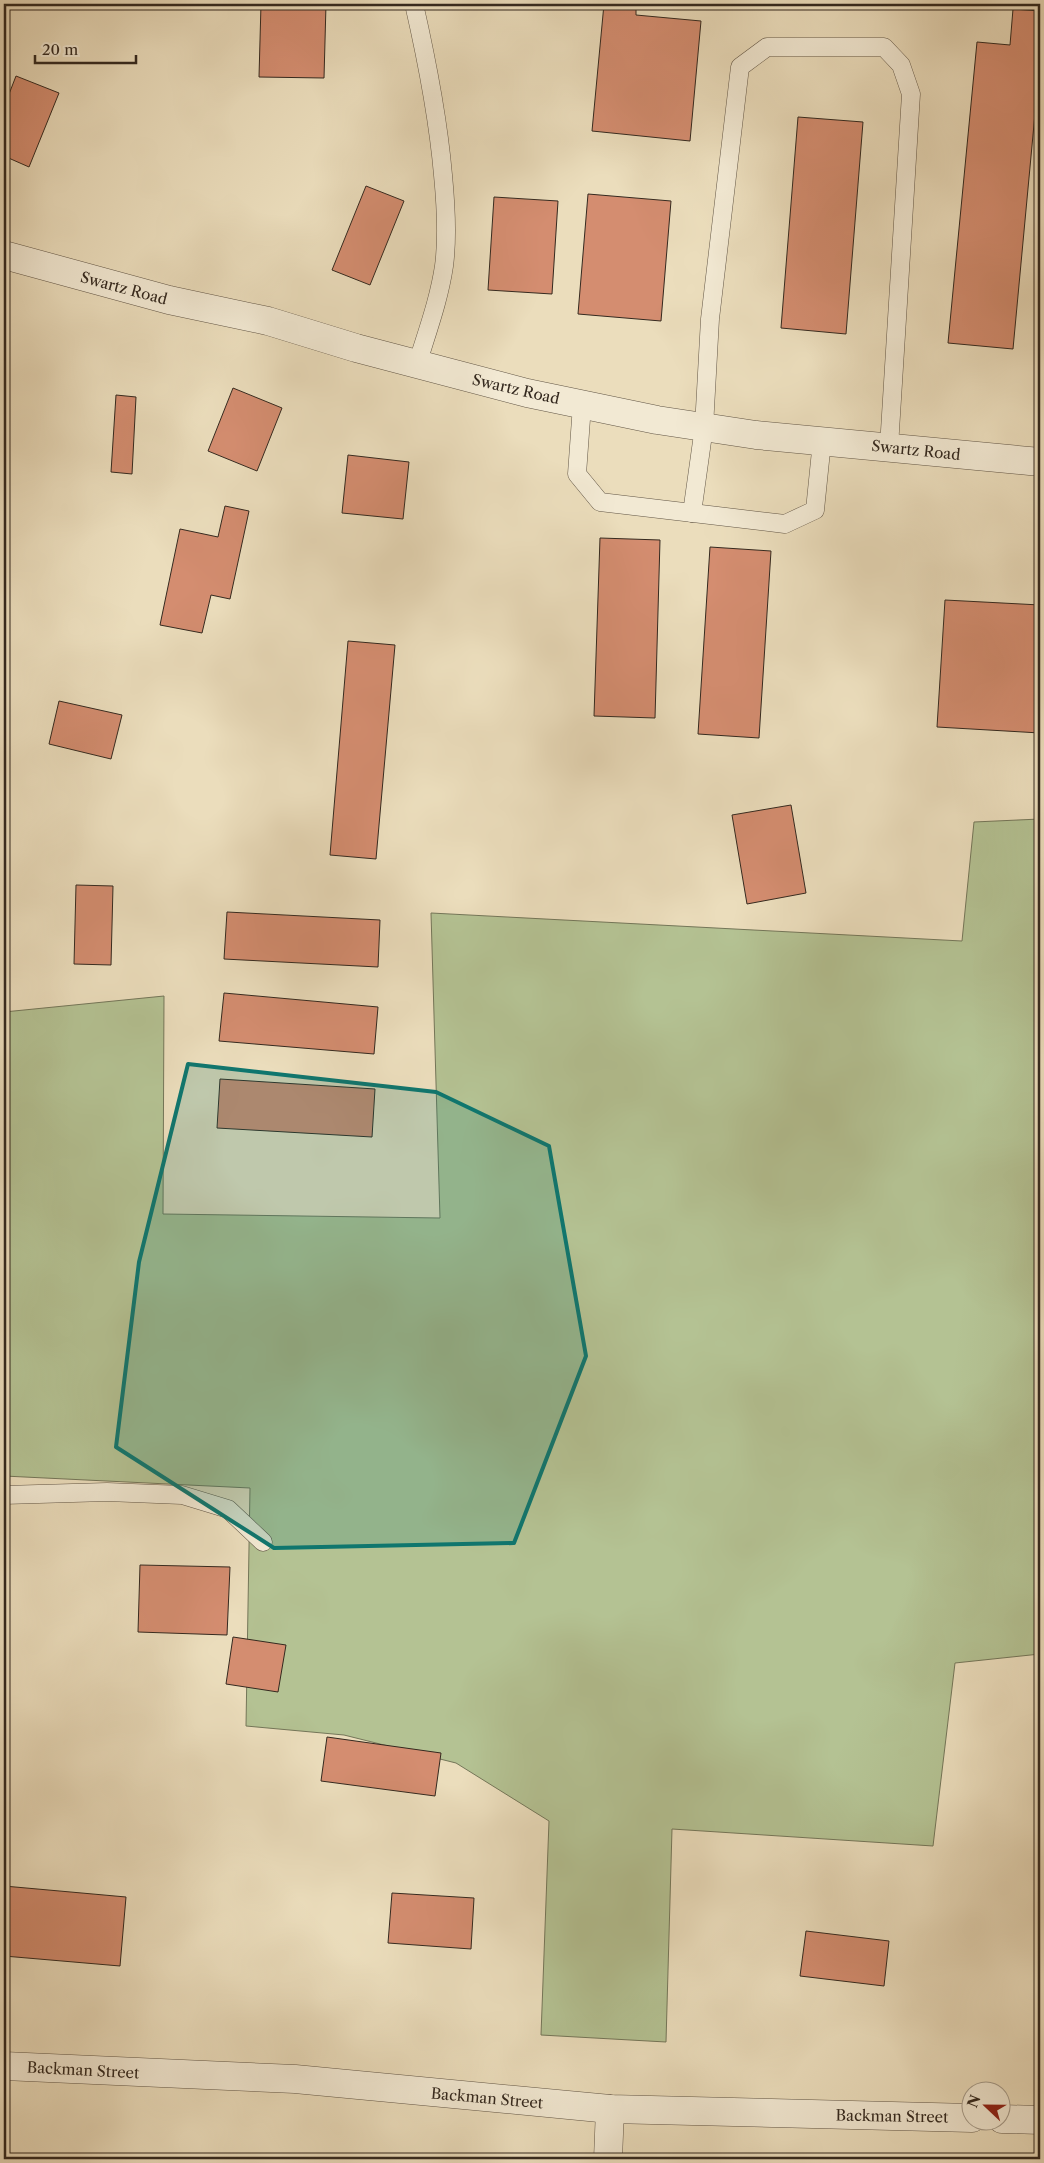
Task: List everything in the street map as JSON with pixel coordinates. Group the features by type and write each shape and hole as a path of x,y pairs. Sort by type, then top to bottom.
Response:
{"street":[{"name":"Swartz Road","path":"4,255 169,300 268,321 417,365 582,405 704,428 756,435 1040,462"},
{"name":"Backman Street","path":"4,2066 295,2079 610,2109 962,2118"},
{"path":"608,2159 610,2109"},
{"path":"1012,2119 1040,2120"}],"lane":[{"path":"414,4 430,76 440,144 446,227 444,266 436,302 417,365"},
{"path":"692,513 704,428 710,319 740,67 767,47 884,47 901,64 911,94 889,448"},
{"path":"582,405 577,474 600,502 784,524 815,510 822,441"},
{"path":"4,1495 107,1492 182,1495 228,1509 263,1542"}],"highlighted area":[{"path":"188,1064 436,1092 549,1146 586,1356 514,1543 274,1548 116,1447 139,1262"}],"green space":[{"path":"1040,819 1040,1654 955,1663 933,1846 672,1829 666,2042 541,2035 549,1821 456,1763 344,1735 246,1726 250,1488 4,1476 4,1012 164,996 163,1214 440,1218 431,913 962,941 974,822"}],"building":[{"path":"261,4 326,4 324,78 259,77"},
{"path":"604,4 636,4 636,15 701,21 690,141 592,131"},
{"path":"1013,9 1040,11 1040,60 1013,349 948,343 977,42 1010,45"},
{"path":"16,76 59,93 29,167 4,156 4,107"},
{"path":"798,117 863,122 846,334 781,328"},
{"path":"366,186 404,201 370,285 332,270"},
{"path":"588,194 671,201 661,321 578,314"},
{"path":"494,197 558,201 552,294 488,290"},
{"path":"1040,288 1040,354 1035,353"},
{"path":"233,388 282,408 257,471 208,451"},
{"path":"116,395 136,397 132,474 111,472"},
{"path":"348,455 409,462 403,519 342,513"},
{"path":"225,506 249,511 230,599 211,595 202,633 160,625 180,529 218,537"},
{"path":"600,538 660,540 655,718 594,716"},
{"path":"710,547 771,551 759,738 698,734"},
{"path":"945,600 1040,605 1040,733 937,727"},
{"path":"348,641 395,645 376,859 330,855"},
{"path":"59,701 122,715 111,759 49,744"},
{"path":"791,805 806,893 747,904 732,815"},
{"path":"76,885 113,886 111,965 74,964"},
{"path":"227,912 380,920 378,967 224,959"},
{"path":"224,993 378,1007 374,1054 219,1041"},
{"path":"220,1079 375,1089 372,1137 217,1128"},
{"path":"140,1565 230,1567 227,1635 138,1632"},
{"path":"233,1637 286,1645 278,1692 226,1684"},
{"path":"327,1737 441,1753 435,1796 321,1781"},
{"path":"4,1886 126,1897 120,1966 4,1956"},
{"path":"392,1893 474,1898 471,1949 388,1943"},
{"path":"806,1931 889,1941 884,1986 800,1976"}]}
